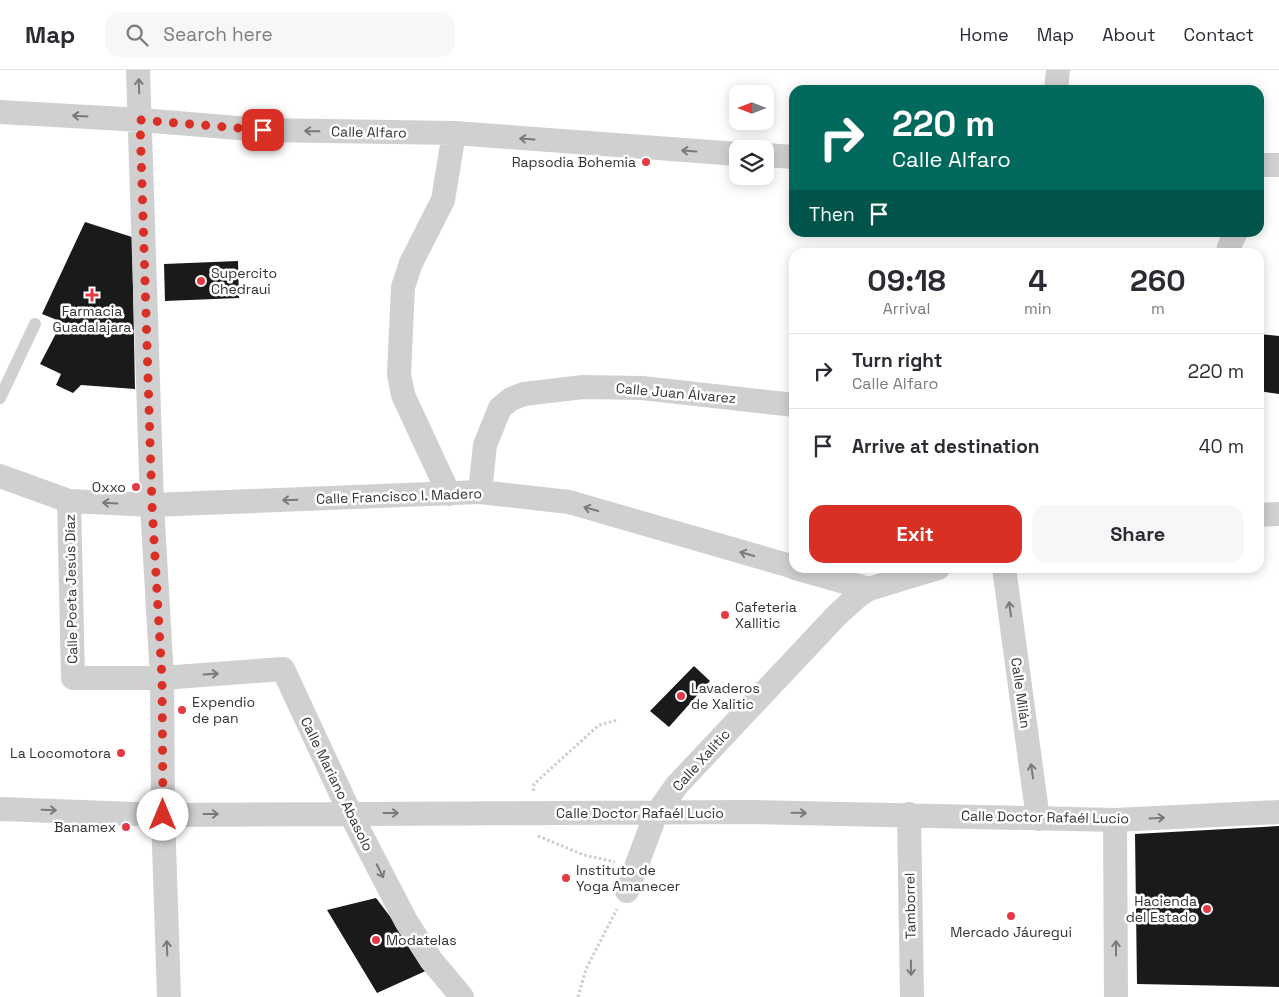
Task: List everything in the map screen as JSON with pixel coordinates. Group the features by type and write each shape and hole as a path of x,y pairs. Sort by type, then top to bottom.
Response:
{"street":[{"path":"138,70 152,505 162,678 163,815 168,997"},
{"path":"1056,85 1058,70"},
{"name":"Calle Alfaro","path":"0,112 140,120 263,130 454,133 729,153"},
{"path":"449,494 403,395 399,374 403,287 411,263 443,200 454,133"},
{"path":"774,156 789,157"},
{"path":"1264,165 1279,165"},
{"name":"Calle Juan Álvarez","path":"480,492 484,445 500,408 511,399 524,394 583,388 642,388 789,404"},
{"name":"Calle Francisco I. Madero","path":"0,476 69,501 152,505 480,492 570,502 789,566"},
{"name":"Calle Poeta Jesús Díaz","path":"69,501 73,678 162,678"},
{"path":"1264,515 1279,514"},
{"name":"Calle Francisco I. Madero","path":"814,573 869,589"},
{"path":"869,589 922,573"},
{"name":"Calle Milán","path":"1005,573 1038,819"},
{"name":"Calle Xalitic","path":"626,891 655,816 676,785 837,616 858,596 869,589"},
{"name":"Calle Mariano Abasolo","path":"162,678 283,669 350,813 406,921 431,960 462,997"},
{"name":"Calle Doctor Rafaél Lucio","path":"0,808 163,815 750,812 1115,820 1279,812"},
{"name":"Tamborrel","path":"908,996 909,814"},
{"path":"1115,820 1116,997"}],"lane":[{"path":"0,398 34,324"}],"path":[{"path":"618,720 599,725 534,784 531,814 539,837 584,855 636,866"},
{"path":"578,997 586,969 626,891"}],"building":[{"name":"Farmacia Guadalajara","path":"85,222 132,237 135,389 81,385 73,393 56,385 61,374 40,364 62,322 42,314"},
{"name":"Supercito Chedraui","path":"238,261 239,298 165,301 164,264"},
{"path":"1264,334 1279,336 1279,394 1264,392"},
{"name":"Lavaderos de Xalitic","path":"694,666 710,681 669,727 650,711"},
{"name":"Hacienda del Estado","path":"1279,826 1279,987 1137,984 1135,834"},
{"name":"Modatelas","path":"376,898 430,969 377,993 327,910"}],"place":[{"name":"Rapsodia Bohemia","path":"646,162"},
{"name":"Supercito Chedraui","path":"201,281"},
{"name":"Farmacia Guadalajara","path":"92,295"},
{"name":"Oxxo","path":"136,487"},
{"name":"Cafeteria Xallitic","path":"725,615"},
{"name":"Lavaderos de Xalitic","path":"681,696"},
{"name":"Expendio de pan","path":"182,710"},
{"name":"La Locomotora","path":"121,753"},
{"name":"Banamex","path":"126,827"},
{"name":"Instituto de Yoga Amanecer","path":"566,878"},
{"name":"Hacienda del Estado","path":"1207,909"},
{"name":"Mercado Jáuregui","path":"1011,916"},
{"name":"Modatelas","path":"376,940"}],"route":[{"path":"163,815 162,678 152,505 140,120 263,130"}]}
